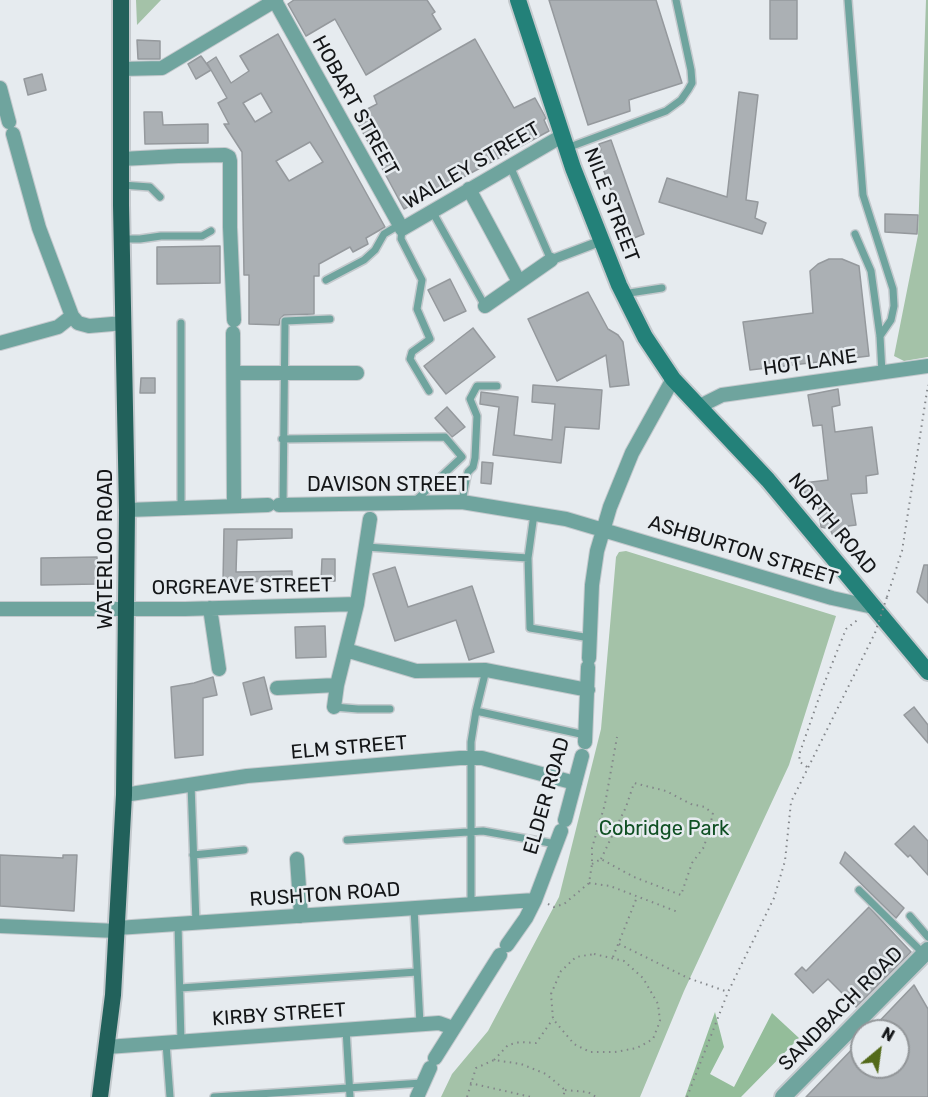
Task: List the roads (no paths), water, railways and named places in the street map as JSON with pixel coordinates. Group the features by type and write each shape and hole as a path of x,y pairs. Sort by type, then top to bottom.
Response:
{"main road":[{"name":"WATERLOO ROAD","path":"100,1097 113,995 117,929 124,795 128,607 121,0"},
{"name":"NILE STREET","path":"518,0 564,142 623,294 645,337 673,379 700,406"},
{"name":"NORTH ROAD","path":"700,406 880,602 928,672"}],"street":[{"path":"121,69 162,68 275,0"},
{"name":"HOBART STREET","path":"275,0 400,227"},
{"path":"1,95 39,228 72,316 78,323 89,326 124,323"},
{"name":"WALLEY STREET","path":"400,227 510,166 564,142"},
{"path":"122,159 178,156 229,157 231,161 234,506"},
{"path":"469,189 519,282"},
{"path":"485,306 551,260 601,241"},
{"path":"0,343 58,327 72,316"},
{"name":"HOT LANE","path":"700,406 722,395 928,366"},
{"path":"234,373 357,372"},
{"name":"ELDER ROAD","path":"417,1097 432,1063 453,1028 526,918 561,831 584,744 592,585 597,551 610,507 632,453 673,379"},
{"name":"DAVISON STREET","path":"127,510 462,502 566,519 603,529"},
{"path":"334,706 357,604 372,504"},
{"name":"ASHBURTON STREET","path":"603,529 832,598 880,602"},
{"name":"ORGREAVE STREET","path":"0,609 210,608 357,604"},
{"path":"210,608 219,669"},
{"path":"346,650 416,671 486,670 588,690"},
{"path":"277,688 337,685"},
{"name":"ELM STREET","path":"124,795 247,776 470,758 482,758 575,783"},
{"path":"297,859 301,916"},
{"name":"RUSHTON ROAD","path":"0,926 117,929 471,904 536,897"},
{"name":"SANDBACH ROAD","path":"783,1097 927,947"},
{"name":"KIRBY STREET","path":"107,1047 420,1024 439,1023 453,1028"}],"lane":[{"path":"564,142 666,111 681,100 692,83 676,0"},
{"path":"848,0 863,195 893,289 894,306 891,320 880,336"},
{"path":"510,166 551,260"},
{"path":"122,185 150,187 160,197"},
{"path":"432,211 485,306"},
{"path":"326,280 364,260 375,250 384,234 400,227 401,239 422,280 417,309 430,339 412,352 410,359 429,391"},
{"path":"122,239 206,236 211,231"},
{"path":"855,234 871,271 880,336 882,373"},
{"path":"623,294 662,288"},
{"path":"277,505 282,439 285,321 330,319"},
{"path":"181,323 181,508"},
{"path":"462,502 468,472 473,467 475,458 477,416 470,399 477,386 497,386"},
{"path":"282,439 445,437 462,457 411,504"},
{"path":"534,514 528,558 530,628 590,638"},
{"path":"365,547 528,558"},
{"path":"471,904 470,758 476,711 486,670"},
{"path":"334,706 390,709"},
{"path":"476,711 584,744"},
{"path":"190,784 196,923"},
{"path":"347,840 470,831 561,831"},
{"path":"193,855 244,850"},
{"path":"859,890 927,947"},
{"path":"414,908 420,1024"},
{"path":"910,916 927,947"},
{"path":"178,924 181,1042"},
{"path":"180,988 417,972"},
{"path":"346,1029 350,1097"},
{"path":"166,1043 170,1097"},
{"path":"214,1097 422,1083"}],"park label":[{"name":"Cobridge Park","path":"664,829"}]}
